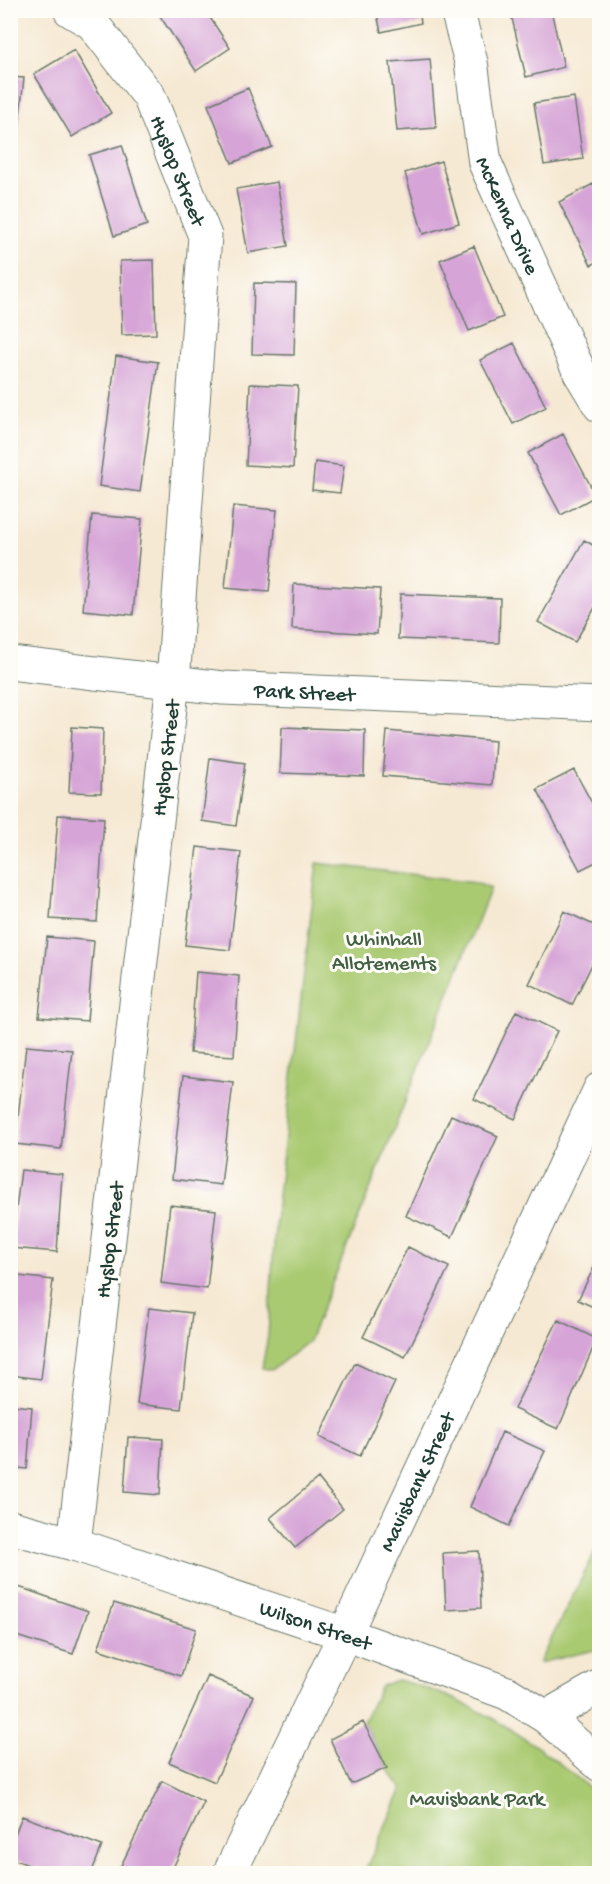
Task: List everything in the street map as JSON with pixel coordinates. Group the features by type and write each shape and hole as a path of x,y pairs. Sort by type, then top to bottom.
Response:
{"street":[{"name":"Hyslop Street","path":"70,10 92,23 149,96 205,236 173,682 74,1544"},
{"name":"McKenna Drive","path":"457,10 471,62 485,163 580,372 600,406"},
{"name":"Park Street","path":"10,663 223,688 600,704"},
{"name":"Mavisbank Street","path":"229,1874 345,1634 600,1089"},
{"name":"Wilson Street","path":"10,1527 74,1544 345,1634 507,1693 546,1717 600,1765"},
{"path":"546,1717 600,1686"}],"green space":[{"name":"Whinhall Allotements","path":"317,863 476,882 491,888 309,1341 272,1370 262,1368 268,1336 276,1213"},
{"path":"599,1544 599,1649 539,1663"},
{"name":"Mavisbank Park","path":"397,1680 425,1688 479,1711 553,1759 599,1796 599,1873 364,1873 402,1789 387,1768 363,1722 381,1686"}],"building":[{"path":"156,10 205,10 230,48 196,71"},
{"path":"376,10 419,10 421,23 381,32"},
{"path":"510,10 551,10 564,67 526,77"},
{"path":"74,50 111,113 72,137 34,74"},
{"path":"430,59 436,128 397,131 390,62"},
{"path":"10,77 24,78 16,152 10,152"},
{"path":"248,88 272,147 232,163 208,105"},
{"path":"574,97 583,159 544,165 534,103"},
{"path":"122,145 147,225 114,236 89,155"},
{"path":"441,161 459,223 423,234 405,173"},
{"path":"277,182 288,246 248,253 236,189"},
{"path":"593,184 600,196 600,261 591,265 559,202"},
{"path":"474,246 503,317 469,331 440,260"},
{"path":"154,260 156,334 122,335 120,261"},
{"path":"254,283 296,284 294,355 252,354"},
{"path":"514,343 546,407 513,424 480,360"},
{"path":"116,356 158,362 140,492 99,486"},
{"path":"250,384 298,386 293,468 246,465"},
{"path":"563,434 596,496 561,515 528,453"},
{"path":"315,462 344,466 340,493 312,490"},
{"path":"233,506 277,510 269,592 225,588"},
{"path":"92,515 142,519 133,615 83,610"},
{"path":"584,540 600,549 600,599 575,642 538,622"},
{"path":"294,584 380,589 377,634 292,629"},
{"path":"400,594 500,598 499,643 398,639"},
{"path":"72,727 103,729 101,793 69,792"},
{"path":"282,727 365,730 364,776 280,773"},
{"path":"387,731 495,741 492,785 383,776"},
{"path":"210,758 245,763 236,826 202,821"},
{"path":"574,770 600,818 600,860 580,870 537,789"},
{"path":"58,815 104,818 97,922 50,919"},
{"path":"197,847 241,852 230,950 185,945"},
{"path":"564,911 600,928 600,948 572,1005 529,984"},
{"path":"47,937 94,941 87,1021 39,1017"},
{"path":"196,972 239,976 234,1056 190,1053"},
{"path":"516,1011 557,1031 515,1119 474,1099"},
{"path":"26,1046 72,1050 61,1149 15,1144"},
{"path":"183,1076 233,1082 221,1185 172,1179"},
{"path":"451,1115 498,1136 452,1237 406,1216"},
{"path":"21,1170 62,1174 57,1252 11,1248"},
{"path":"170,1205 216,1210 207,1289 161,1283"},
{"path":"408,1247 449,1267 405,1357 363,1337"},
{"path":"600,1255 600,1310 578,1300"},
{"path":"10,1275 53,1280 41,1379 10,1375"},
{"path":"149,1308 192,1313 181,1409 137,1404"},
{"path":"558,1320 597,1339 558,1429 514,1409"},
{"path":"355,1363 395,1382 360,1456 319,1437"},
{"path":"10,1405 32,1407 27,1469 10,1467"},
{"path":"502,1432 545,1451 509,1526 470,1507"},
{"path":"128,1437 163,1439 160,1495 124,1492"},
{"path":"318,1478 343,1509 295,1548 270,1518"},
{"path":"479,1551 481,1608 446,1610 443,1553"},
{"path":"10,1584 88,1611 73,1654 10,1634"},
{"path":"114,1603 196,1629 181,1676 98,1649"},
{"path":"208,1676 254,1696 215,1782 169,1762"},
{"path":"363,1722 387,1768 351,1784 330,1739"},
{"path":"162,1781 204,1802 170,1874 122,1874 118,1872"},
{"path":"22,1816 102,1846 91,1874 52,1874 10,1858 10,1847"}]}
